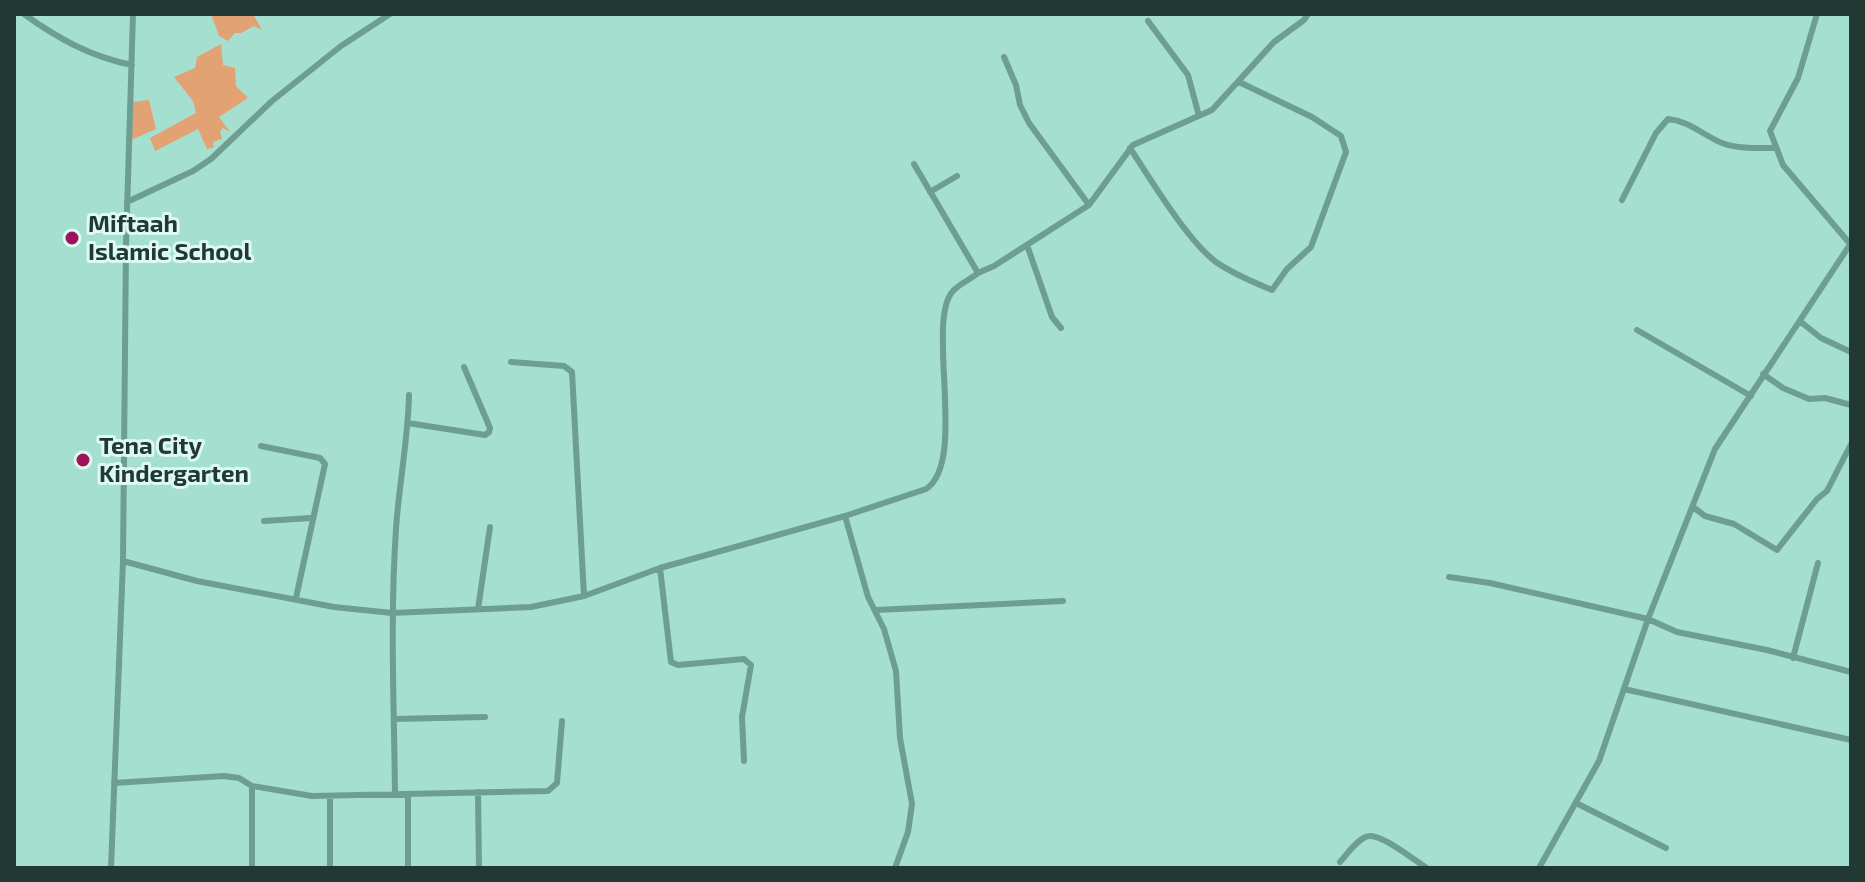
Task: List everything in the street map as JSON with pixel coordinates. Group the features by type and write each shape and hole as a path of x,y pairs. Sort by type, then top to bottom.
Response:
{"street":[{"path":"24,14 54,35 89,53 132,65"},
{"path":"111,868 123,561 127,202 133,14"},
{"path":"127,202 211,159 272,101 341,46 390,14"},
{"path":"123,561 209,584 334,607 392,613 539,606 584,596 660,568 845,516 926,489 937,480 943,448 946,401 943,351 947,305 953,291 1089,205 1133,145 1212,110 1274,42 1308,14"},
{"path":"1539,868 1599,761 1648,619 1715,449 1851,244 1783,165 1770,131 1798,78 1817,14"},
{"path":"1148,21 1188,75 1199,116"},
{"path":"1004,57 1029,123 1089,205"},
{"path":"1130,148 1181,223 1210,257 1272,290 1287,269 1311,247 1346,152 1341,136 1262,91 1239,82"},
{"path":"1622,200 1656,133 1668,119 1682,121 1723,143 1774,148"},
{"path":"914,164 978,273"},
{"path":"930,192 957,176"},
{"path":"1027,245 1052,317 1061,328"},
{"path":"1801,322 1821,338 1851,352"},
{"path":"1637,330 1751,396"},
{"path":"511,362 564,366 572,372 584,596"},
{"path":"408,423 485,435 489,432 464,367"},
{"path":"1763,374 1783,388 1809,399 1825,398 1851,405"},
{"path":"395,793 392,613 396,525 409,395"},
{"path":"261,446 323,459 323,478 311,518 296,598"},
{"path":"1693,507 1705,516 1734,524 1777,550 1817,499 1827,491 1850,446"},
{"path":"845,516 868,597 891,646 896,671 900,738 912,804 908,832 895,868"},
{"path":"264,521 311,518"},
{"path":"478,609 490,527"},
{"path":"1793,658 1818,563"},
{"path":"660,568 671,662 678,665 747,659 751,665 742,717 744,761"},
{"path":"1449,577 1490,583 1648,619 1677,632 1767,650 1851,672"},
{"path":"876,610 1063,601"},
{"path":"1624,689 1851,740"},
{"path":"394,719 485,717"},
{"path":"114,783 224,776 239,778 252,786 330,796 548,791 555,787 562,721"},
{"path":"252,786 252,868"},
{"path":"478,792 479,868"},
{"path":"408,794 408,868"},
{"path":"330,796 330,868"},
{"path":"1576,803 1666,848"},
{"path":"1340,862 1365,837 1371,836 1386,841 1427,868"}],"shaded area":[{"path":"211,14 253,14 262,30 254,26 235,33 228,41 219,36"},
{"path":"221,44 223,65 235,68 236,86 248,98 219,117 230,132 223,128 220,132 222,139 213,142 214,147 207,149 198,129 155,151 150,138 196,113 193,101 174,77 195,68 197,57"},
{"path":"149,100 156,129 131,140 133,102"}],"place":[{"name":"Miftaah Islamic School","path":"72,238"},
{"name":"Tena City Kindergarten","path":"83,460"}]}
